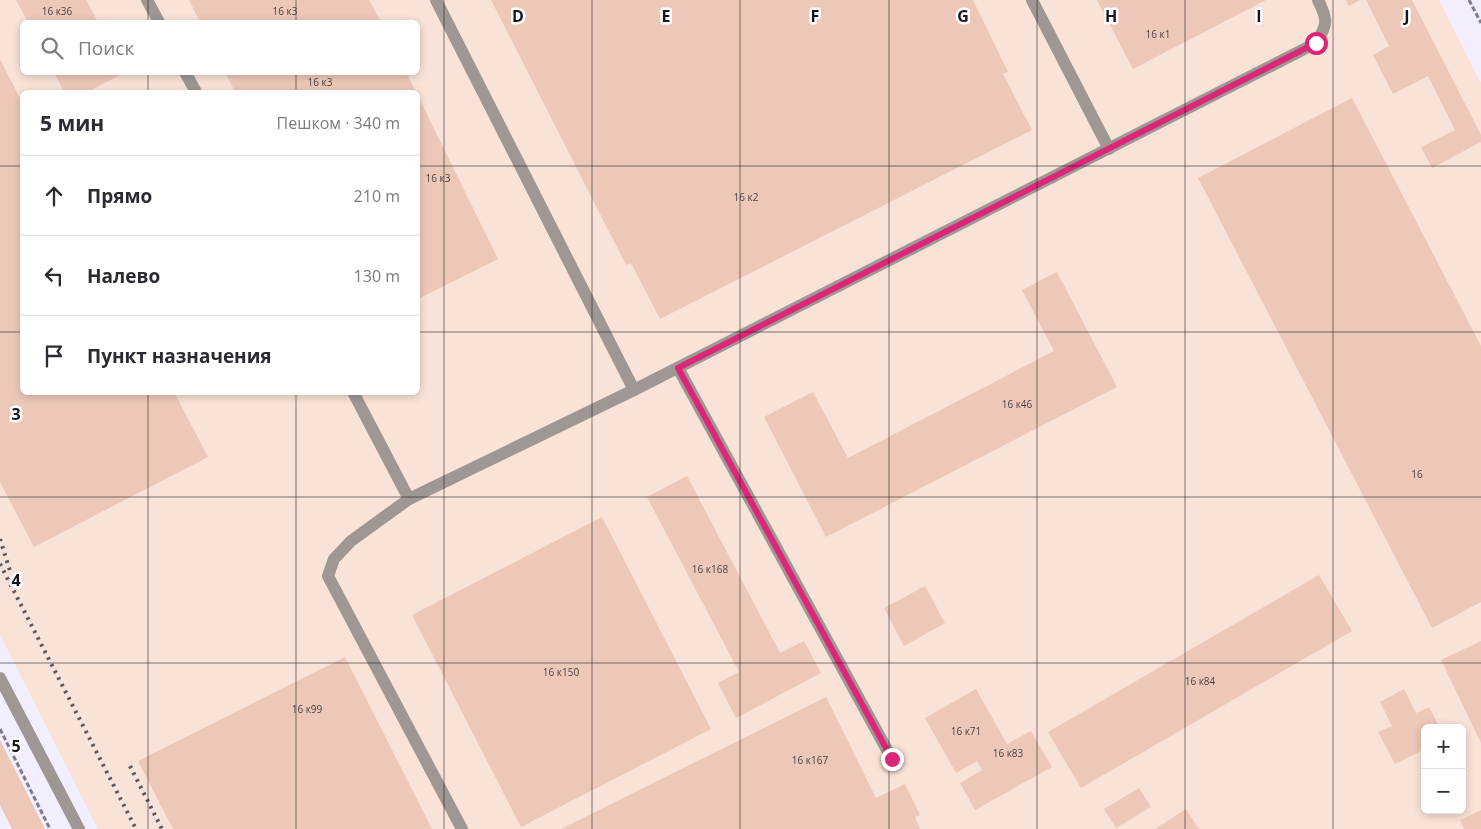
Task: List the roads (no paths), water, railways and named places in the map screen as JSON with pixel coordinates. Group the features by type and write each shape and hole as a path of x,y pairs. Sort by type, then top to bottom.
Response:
{"street":[{"path":"148,0 158,20"},
{"path":"436,0 634,390"},
{"path":"1032,0 1109,149"},
{"path":"462,829 328,576 334,558 351,541 409,499 678,368 1316,43 1325,29 1326,15 1318,0"},
{"path":"188,75 195,90"},
{"path":"678,368 892,759"},
{"path":"355,395 409,499"},
{"path":"0,678 79,829"}],"railway":[{"path":"0,539 11,574"},
{"path":"0,564 136,829"},
{"path":"130,766 162,829"}]}
